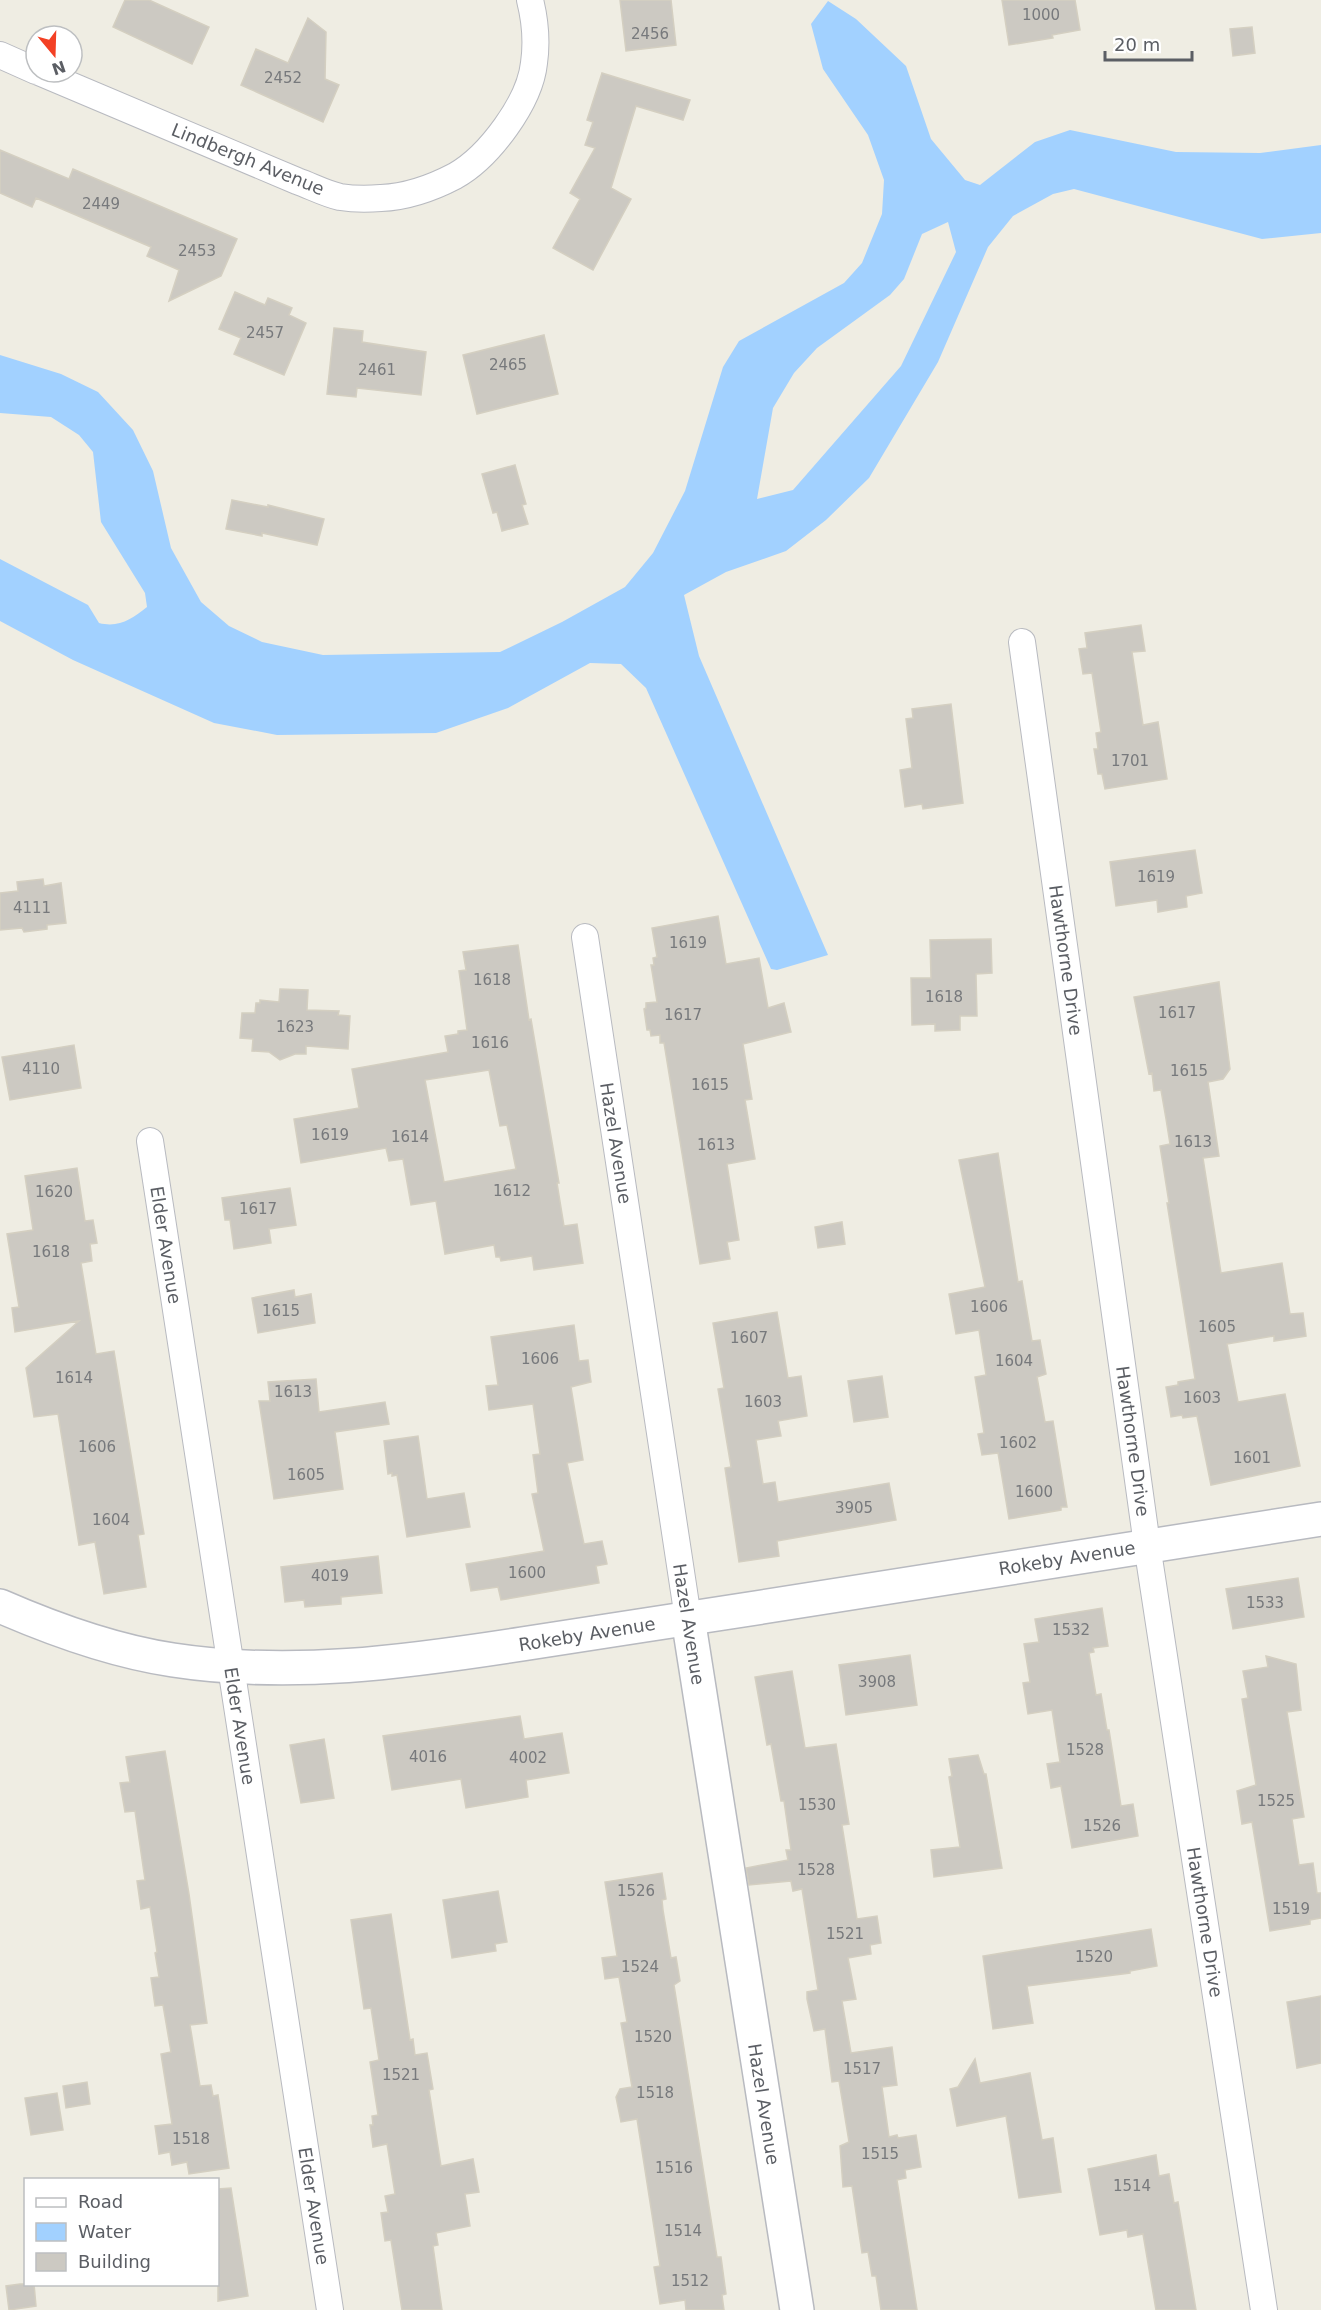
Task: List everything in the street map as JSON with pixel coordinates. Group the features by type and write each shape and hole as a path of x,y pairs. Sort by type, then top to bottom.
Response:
{"street":[{"name":"Lindbergh Avenue","path":"68,84 297,182 341,197 383,198 421,190 456,175 477,159 513,119 526,92 534,64 535,18 530,0"},
{"name":"Lindbergh Avenue","path":"0,55 24,65"},
{"name":"Hawthorne Drive","path":"1022,642 1147,1545 1264,2310"},
{"name":"Hazel Avenue","path":"585,937 688,1618 797,2310"},
{"name":"Elder Avenue","path":"150,1141 330,2310"},
{"name":"Rokeby Avenue","path":"0,1606 47,1626 122,1650 174,1660 231,1666 300,1669 377,1664 1321,1519"}],"water":[{"path":"828,1 856,19 906,66 931,139 965,180 980,185 1035,142 1070,130 1176,152 1260,153 1321,145 1321,233 1262,239 1074,189 1053,194 1013,216 988,247 938,362 869,478 826,520 786,551 726,572 684,595 699,656 828,955 777,970 771,969 646,688 621,664 590,663 508,708 436,733 277,735 214,723 73,660 0,621 0,559 88,605 99,623 113,624 125,621 147,607 145,593 101,522 93,452 79,435 51,417 0,413 0,355 61,374 98,392 133,430 153,471 171,548 201,602 229,626 262,642 323,655 500,652 562,622 625,587 653,553 685,491 723,367 739,341 844,283 862,263 882,214 884,180 868,135 823,69 811,24","holes":["948,222 956,252 901,366 793,490 757,499 773,408 794,373 817,348 890,295 904,279 922,234"]}],"building":[{"path":"125,0 149,0 209,27 192,64 113,27"},
{"path":"620,0 671,0 676,45 626,51"},
{"path":"1002,0 1075,0 1080,30 1052,35 1053,38 1009,45"},
{"path":"308,18 326,32 325,79 339,85 323,122 241,85 256,49 288,63"},
{"path":"1252,27 1255,53 1233,56 1230,29"},
{"path":"602,73 690,100 683,120 636,106 611,188 631,199 593,270 553,248 580,199 570,193 595,148 585,145 593,122 587,120"},
{"path":"0,150 69,179 73,169 237,239 221,276 169,301 179,270 147,256 151,247 36,198 32,207 0,193"},
{"path":"235,292 265,305 268,298 292,308 289,315 306,323 284,375 234,354 241,338 219,329"},
{"path":"334,328 363,331 362,342 426,352 421,395 357,388 356,397 327,394"},
{"path":"544,335 558,394 477,414 463,355"},
{"path":"515,465 526,504 522,505 528,524 502,531 497,512 493,513 482,474"},
{"path":"232,500 268,507 268,505 324,519 317,545 262,533 262,536 226,529"},
{"path":"1141,625 1145,651 1132,652 1143,725 1158,722 1167,779 1105,789 1102,774 1098,774 1094,749 1098,749 1096,733 1101,732 1092,673 1083,674 1079,649 1087,648 1085,633"},
{"path":"951,704 963,803 923,809 922,804 905,807 900,770 912,768 906,719 913,718 912,709"},
{"path":"1195,850 1202,893 1186,896 1187,907 1158,912 1157,900 1116,906 1110,862"},
{"path":"43,879 44,886 61,883 66,923 47,925 47,929 24,932 22,928 0,930 0,893 18,891 17,882"},
{"path":"718,916 726,964 759,958 768,1008 784,1003 791,1032 743,1044 752,1099 745,1100 755,1159 727,1164 739,1240 727,1242 730,1259 700,1264 664,1043 660,1043 660,1035 651,1036 650,1030 647,1030 644,1009 646,1003 657,1002 651,965 654,965 653,958 657,957 652,928"},
{"path":"991,939 992,973 976,974 977,1016 960,1016 960,1030 935,1031 935,1024 912,1025 911,978 931,978 930,940"},
{"path":"518,945 529,1020 531,1019 559,1183 557,1183 564,1226 577,1224 583,1263 534,1270 532,1256 501,1261 500,1257 496,1257 494,1245 445,1254 436,1201 411,1205 403,1159 389,1161 386,1148 301,1163 294,1119 359,1108 352,1069 448,1052 445,1036 467,1030 459,971 466,970 463,952","holes":["489,1070 500,1126 507,1125 516,1169 444,1182 425,1080"]},
{"path":"1219,982 1230,1069 1223,1079 1208,1082 1219,1156 1203,1158 1221,1273 1282,1263 1290,1314 1303,1313 1306,1336 1274,1341 1274,1336 1227,1344 1238,1402 1285,1394 1300,1466 1211,1485 1197,1416 1171,1417 1166,1387 1195,1379 1160,1146 1170,1144 1161,1090 1154,1091 1152,1073 1149,1074 1134,997"},
{"path":"280,989 308,990 307,1010 339,1011 338,1015 350,1016 348,1049 306,1046 306,1054 295,1054 280,1060 269,1052 252,1051 253,1039 240,1038 242,1013 255,1013 256,1003 260,1003 260,1000 279,1002"},
{"path":"74,1045 81,1088 10,1100 2,1057"},
{"path":"998,1153 1018,1282 1022,1281 1032,1341 1040,1340 1046,1374 1037,1377 1045,1422 1053,1421 1067,1507 1009,1519 998,1453 982,1455 978,1434 984,1433 975,1377 986,1375 979,1330 956,1334 949,1294 985,1287 959,1160"},
{"path":"77,1168 85,1221 93,1220 97,1243 90,1244 92,1261 81,1263 96,1354 114,1351 144,1534 138,1535 146,1587 104,1594 95,1542 79,1545 58,1414 34,1417 26,1368 79,1321 15,1332 12,1308 19,1307 7,1234 33,1230 25,1176"},
{"path":"290,1188 296,1225 269,1229 271,1243 234,1249 230,1220 225,1220 222,1198"},
{"path":"842,1222 845,1244 818,1248 815,1227"},
{"path":"294,1290 295,1297 311,1294 315,1323 258,1333 252,1298"},
{"path":"777,1312 788,1378 801,1376 807,1416 778,1421 781,1436 756,1440 763,1484 775,1482 778,1502 889,1483 896,1520 777,1541 779,1556 739,1562 725,1468 731,1467 718,1389 724,1388 713,1323"},
{"path":"574,1325 579,1361 588,1360 591,1382 571,1387 583,1460 567,1463 584,1544 602,1541 607,1564 596,1566 599,1583 501,1600 498,1587 471,1591 466,1564 544,1551 532,1494 538,1493 533,1455 540,1454 533,1404 489,1410 486,1386 498,1385 491,1337"},
{"path":"882,1376 888,1417 854,1422 848,1381"},
{"path":"316,1379 319,1412 385,1402 389,1424 335,1432 343,1489 274,1499 259,1401 270,1401 268,1382"},
{"path":"418,1436 427,1499 464,1493 470,1527 407,1537 397,1475 388,1474 384,1441"},
{"path":"378,1556 382,1593 341,1597 341,1604 305,1607 304,1600 285,1602 281,1567"},
{"path":"1298,1578 1304,1617 1233,1629 1226,1589"},
{"path":"1102,1608 1108,1646 1093,1648 1094,1652 1089,1653 1096,1695 1101,1694 1107,1730 1109,1730 1121,1806 1133,1804 1138,1836 1072,1848 1061,1786 1051,1788 1047,1764 1060,1762 1052,1710 1028,1714 1023,1683 1030,1682 1024,1644 1039,1642 1035,1619"},
{"path":"910,1655 917,1705 846,1715 839,1665"},
{"path":"1266,1656 1296,1664 1301,1710 1287,1712 1304,1817 1292,1819 1299,1865 1313,1863 1317,1893 1321,1893 1321,1918 1310,1920 1310,1924 1270,1931 1252,1822 1242,1824 1237,1791 1256,1785 1242,1699 1248,1698 1243,1671 1268,1667"},
{"path":"792,1671 805,1748 836,1744 849,1824 842,1825 857,1919 877,1916 881,1943 870,1945 871,1954 848,1958 856,1999 842,2001 851,2053 892,2047 897,2085 882,2087 889,2137 916,2135 921,2167 905,2170 906,2178 897,2180 917,2310 881,2310 876,2276 872,2276 868,2252 862,2253 852,2186 843,2187 840,2146 849,2142 839,2081 832,2082 825,2029 814,2031 807,1999 807,1992 818,1990 802,1889 793,1891 791,1881 749,1885 746,1868 788,1860 786,1850 791,1850 784,1801 781,1801 771,1744 767,1745 755,1677"},
{"path":"520,1716 524,1739 562,1733 569,1773 526,1780 528,1797 466,1808 461,1779 392,1790 383,1736"},
{"path":"324,1739 334,1798 301,1803 290,1745"},
{"path":"165,1751 189,1894 207,2023 190,2025 200,2086 211,2085 213,2096 218,2095 229,2168 189,2174 187,2162 172,2165 170,2152 159,2154 155,2126 172,2124 161,2054 171,2052 163,2005 155,2006 151,1978 159,1977 155,1953 157,1952 150,1907 141,1909 137,1881 145,1880 135,1811 125,1812 120,1783 130,1782 126,1757"},
{"path":"978,1755 984,1774 986,1774 1002,1868 934,1877 931,1850 960,1847 949,1777 952,1776 949,1759"},
{"path":"662,1873 666,1899 662,1900 663,1910 671,1958 676,1957 680,1981 674,1985 717,2257 721,2257 726,2294 722,2295 724,2310 686,2310 685,2300 660,2304 654,2267 660,2266 637,2119 621,2122 616,2097 620,2089 632,2087 621,2023 627,2022 619,1977 605,1979 602,1958 617,1956 605,1882"},
{"path":"498,1891 507,1942 495,1944 496,1951 452,1958 443,1900"},
{"path":"391,1914 410,2040 413,2039 415,2055 427,2053 433,2089 429,2090 441,2166 473,2159 479,2192 465,2194 470,2226 436,2233 438,2245 433,2246 442,2310 402,2310 391,2240 385,2241 381,2213 388,2212 385,2196 395,2194 387,2144 373,2147 370,2125 373,2125 372,2116 378,2115 370,2062 379,2060 371,2008 364,2009 351,1920"},
{"path":"1151,1929 1157,1966 1130,1971 1130,1973 1027,1986 1033,2023 993,2029 983,1956"},
{"path":"1321,1996 1321,2063 1297,2068 1287,2002"},
{"path":"975,2059 980,2083 1030,2073 1042,2140 1053,2138 1061,2192 1019,2198 1006,2116 957,2126 950,2089 958,2087"},
{"path":"87,2082 90,2104 66,2108 63,2086"},
{"path":"57,2093 63,2130 31,2135 25,2098"},
{"path":"1156,2155 1159,2176 1169,2174 1174,2203 1178,2202 1196,2310 1156,2310 1143,2234 1128,2237 1127,2230 1100,2235 1088,2169"},
{"path":"231,2188 248,2296 218,2301 219,2286 219,2189"},
{"path":"24,2284 24,2286 34,2286 36,2306 9,2310 6,2286"}]}
